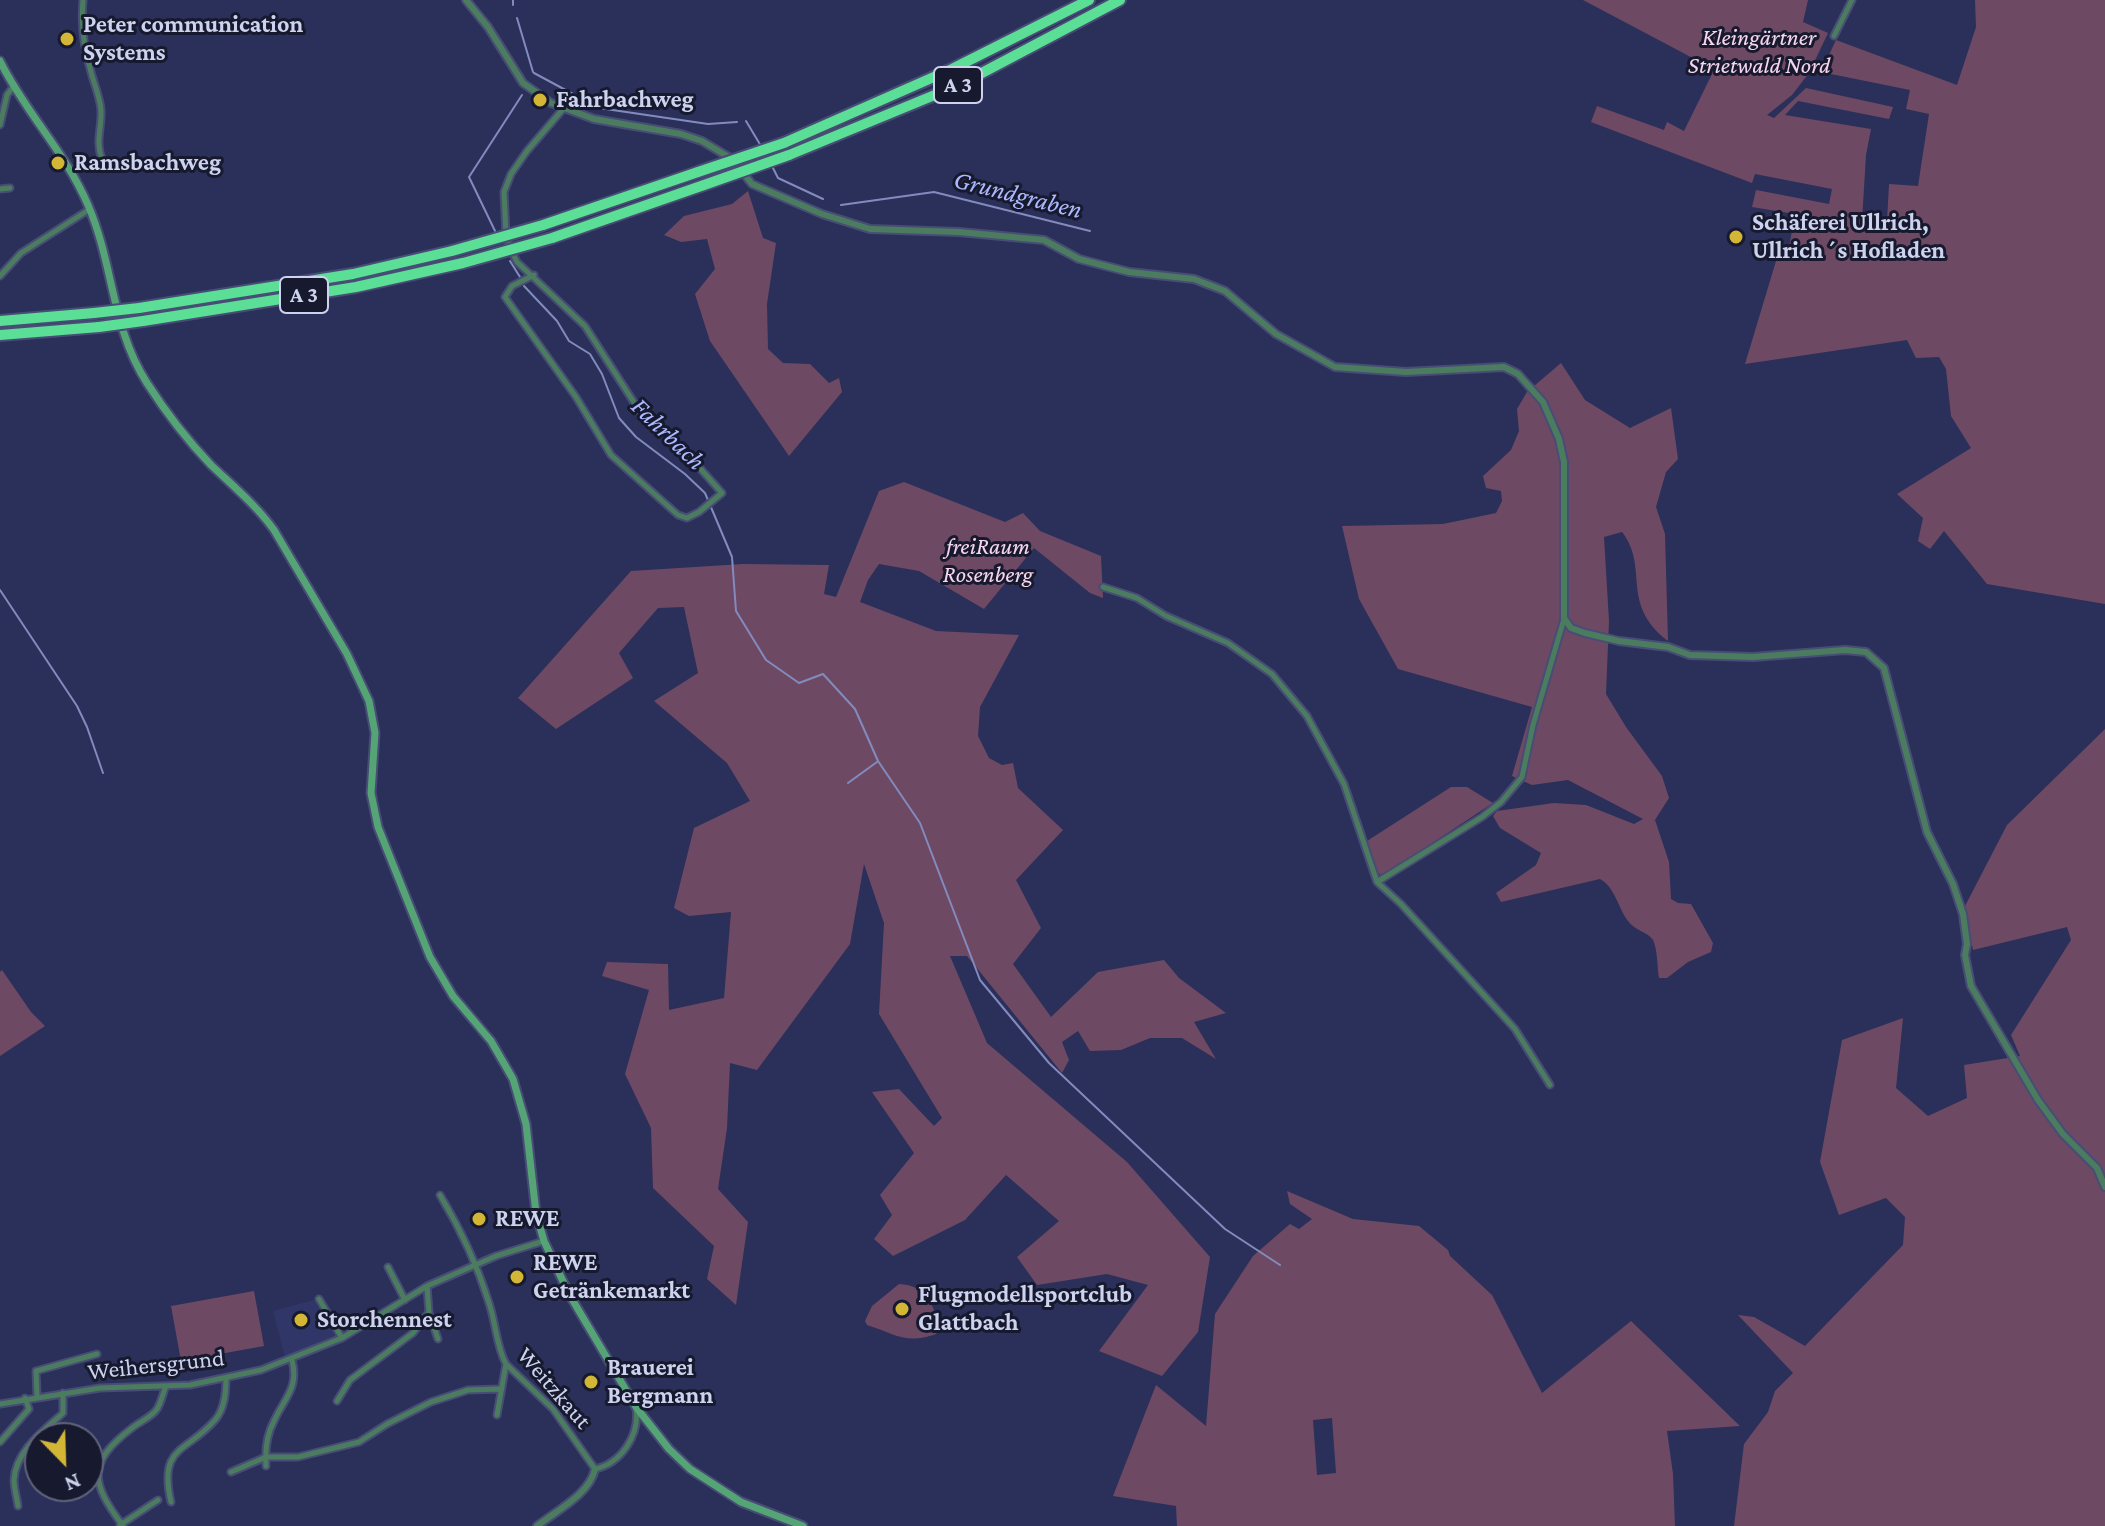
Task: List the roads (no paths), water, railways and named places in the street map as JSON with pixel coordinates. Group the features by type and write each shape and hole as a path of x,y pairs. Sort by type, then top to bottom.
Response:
{"highway":[{"name":"A 3","path":"0,321 139,308 353,274 452,251 543,225 784,143 952,69 1089,0"},
{"name":"A 3","path":"0,335 99,327 356,287 463,263 552,238 789,155 959,85 1120,0"}],"main road":[{"path":"0,61 13,87 74,175 90,209 123,337 147,384 208,462 258,509 274,530 362,683 374,717 371,793 378,827 430,957 453,996 504,1060 513,1079 526,1124 536,1213 544,1241 569,1294 636,1407 669,1449 690,1469 741,1502 803,1526"}],"street":[{"path":"83,0 81,23 84,45 101,107 97,147 102,159"},
{"path":"466,0 488,27 523,83 563,109 594,119 681,134 702,141 732,159 752,184 822,214 870,229 959,232 1044,240 1079,259 1129,272 1194,279 1225,291 1276,334 1335,367 1406,372 1504,367 1518,374 1543,402 1559,439 1564,462 1564,618 1533,725 1522,777 1501,802 1482,817 1377,882"},
{"path":"1834,36 1852,0"},
{"path":"0,125 7,95 13,87"},
{"path":"534,275 512,286 505,297 576,397 611,455 684,519 692,517 722,493 690,457 642,415 585,326 534,275 517,262 506,236 504,192 511,174 563,109"},
{"path":"0,188 10,188"},
{"path":"0,276 21,253 90,209"},
{"path":"1103,587 1137,598 1166,616 1228,643 1272,674 1307,716 1344,784 1377,882 1401,904 1515,1029 1550,1085"},
{"path":"1564,618 1571,628 1585,633 1668,647 1690,655 1753,657 1845,650 1866,652 1873,656 1884,668 1927,832 1953,884 1963,914 1966,964 1971,986 2038,1100 2063,1134 2097,1168 2105,1187"},
{"name":"Weitzkaut","path":"440,1195 477,1264 506,1364 553,1409 595,1469"},
{"name":"Weihersgrund","path":"0,1404 100,1388 190,1385 292,1360 342,1338 427,1286 477,1264 544,1241"},
{"path":"388,1267 405,1300"},
{"path":"427,1286 429,1312 438,1339"},
{"path":"319,1299 342,1338"},
{"path":"337,1401 350,1380 413,1333 429,1312"},
{"name":"Weihersgrund","path":"37,1396 36,1371 97,1354"},
{"path":"266,1466 272,1423 293,1387 295,1373 292,1360"},
{"path":"497,1415 499,1389 506,1364"},
{"path":"171,1502 167,1477 171,1460 216,1419 226,1396 226,1378"},
{"path":"158,1500 121,1525 98,1488 97,1470 108,1451 130,1429 157,1410 166,1386"},
{"path":"231,1472 266,1457 298,1457 359,1442 431,1402 468,1390 499,1389"},
{"path":"18,1506 14,1482 18,1462 38,1435 63,1413 63,1393"},
{"path":"0,1442 29,1409 25,1398"},
{"path":"537,1526 583,1489 593,1479 595,1469 606,1467 617,1458 629,1443 637,1424 636,1407"}],"waterway":[{"path":"513,0 513,5"},
{"path":"517,18 533,72"},
{"name":"Grundgraben","path":"534,73 599,108 708,124 737,122"},
{"name":"Fahrbach","path":"496,233 469,177 522,95"},
{"name":"Grundgraben","path":"746,121 761,146"},
{"name":"Grundgraben","path":"772,166 778,178 823,199"},
{"name":"Grundgraben","path":"841,205 934,192 1090,231"},
{"name":"Fahrbach","path":"510,261 520,277"},
{"path":"524,286 557,321 569,341 590,354 602,374 619,418 636,437 705,493 732,557 736,611 766,660 799,683 823,674 855,709 878,761 920,823 980,980 1049,1063 1225,1229 1280,1265"},
{"path":"0,590 77,706 103,773"},
{"path":"848,783 877,762"}],"place":[{"name":"Peter communication Systems","path":"67,39"},
{"name":"Fahrbachweg","path":"540,100"},
{"name":"Ramsbachweg","path":"58,163"},
{"name":"Schäferei Ullrich, Ullrich´s Hofladen","path":"1736,237"},
{"name":"REWE","path":"479,1219"},
{"name":"REWE Getränkemarkt","path":"517,1277"},
{"name":"Flugmodellsportclub Glattbach","path":"902,1309"},
{"name":"Storchennest","path":"301,1320"},
{"name":"Brauerei Bergmann","path":"591,1382"}],"park label":[{"name":"Kleingärtner Strietwald Nord","path":"1759,52"},
{"name":"freiRaum Rosenberg","path":"988,561"}]}
